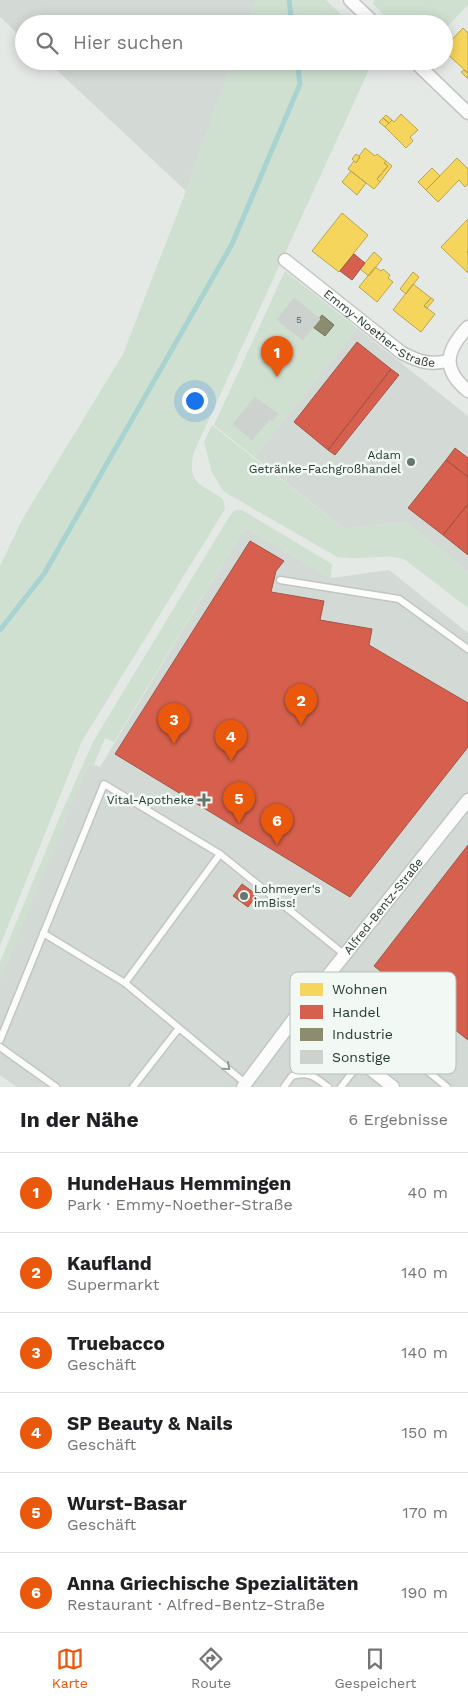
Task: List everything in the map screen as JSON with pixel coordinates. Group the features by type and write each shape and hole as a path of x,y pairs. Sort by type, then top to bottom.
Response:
{"street":[{"path":"350,0 366,15"},
{"path":"423,70 468,113"},
{"name":"Emmy-Noether-Straße","path":"285,260 402,353 421,362 437,363 448,361 453,376 468,391"},
{"path":"448,361 450,350 468,327"},
{"name":"Alfred-Bentz-Straße","path":"331,972 468,800"},
{"name":"Alfred-Bentz-Straße","path":"243,1086 290,1024"},
{"path":"376,1074 393,1087"}],"lane":[{"path":"280,580 399,599 468,649"},
{"path":"0,1040 104,784 220,854 345,955"},
{"path":"125,983 220,854"},
{"path":"43,933 125,983 208,1052 243,1086"},
{"path":"133,1087 179,1028"},
{"path":"0,1048 56,1087"},
{"path":"284,1087 292,1076 299,1074"},
{"path":"306,1074 314,1076 328,1087"},
{"path":"341,1087 350,1074"},
{"path":"431,1074 447,1087"}],"shaded area":[{"path":"0,0 256,0 250,15 15,15 15,31 0,17"},
{"path":"57,70 230,70 186,191"},
{"path":"357,328 468,416 468,572 405,522 344,529 254,457"},
{"path":"245,527 331,578 389,570 468,633 468,1087 17,1087 0,1075 0,971 86,761 100,767"}],"green space":[{"path":"256,0 326,0 342,15 250,15"},
{"path":"374,0 468,0 468,5 453,21 453,15 384,15 373,4"},
{"path":"230,70 369,70 194,452 192,470 194,477 202,486 223,499 225,509 82,741 0,946 0,566 23,518 123,354 186,191"},
{"path":"285,271 357,328 254,457 214,425"},
{"path":"212,425 344,529 405,522 468,572 468,608 404,559 396,557 337,557 223,491 212,473 204,442"},
{"path":"237,510 242,510 332,564 331,578 245,527 114,742 105,738 93,767 88,765 0,979 0,962 60,816 94,740 229,517"}],"building: Wohnen":[{"path":"463,28 468,33 468,73 453,59 453,39"},
{"path":"464,70 468,73 468,79 461,72"},
{"path":"401,114 418,130 410,137 413,141 406,148 385,127 392,120 394,122"},
{"path":"386,115 392,120 389,123 383,118"},
{"path":"383,118 389,123 385,127 379,122"},
{"path":"365,148 375,156 377,154 386,161 384,163 388,166 377,179 380,182 374,189 348,169 354,161 356,163"},
{"path":"356,154 360,157 356,163 352,159"},
{"path":"457,158 468,169 468,184 465,187 459,180 438,202 426,190"},
{"path":"386,161 392,166 380,182 377,179 388,166 384,163"},
{"path":"432,168 440,176 426,190 418,182"},
{"path":"351,171 366,183 357,195 342,182"},
{"path":"342,213 368,235 339,272 312,251"},
{"path":"468,219 467,252 468,273 441,247"},
{"path":"374,252 382,259 369,276 360,269"},
{"path":"375,267 381,271 383,269 390,275 388,278 393,282 377,302 359,287"},
{"path":"413,272 419,277 406,294 400,289"},
{"path":"413,284 431,298 424,306 435,314 421,332 393,310"},
{"path":"431,298 434,300 427,308 424,306"}],"building: Handel":[{"path":"354,254 365,263 352,280 340,271"},
{"path":"357,342 391,369 328,450 294,422"},
{"path":"391,369 399,375 335,455 328,450"},
{"path":"455,448 468,458 468,477 446,460"},
{"path":"446,460 468,477 468,504 443,535 408,508"},
{"path":"468,504 468,555 443,535"},
{"path":"250,541 284,561 276,571 271,592 324,601 320,620 372,629 369,645 468,703 468,747 350,897 115,754"},
{"path":"468,845 468,1040 456,1031 456,972 382,972 374,966"},
{"path":"242,884 257,895 248,907 233,896"}],"building: Industrie":[{"path":"322,315 334,325 325,336 313,327"}],"building: Sonstige":[{"path":"294,298 320,319 303,340 277,320"},
{"path":"266,345 277,350 271,363 260,358"},
{"path":"255,397 272,410 250,438 233,424"},
{"path":"272,410 278,414 272,421 270,419 252,440 249,438"}],"waterway":[{"path":"289,0 291,15"},
{"path":"0,630 44,574 232,244 300,84 298,70"}],"place":[{"name":"HundeHaus Hemmingen","path":"277,377"},
{"name":"Adam Getränke-Fachgroßhandel","path":"411,462"},
{"name":"Kaufland","path":"301,725"},
{"name":"Truebacco","path":"174,744"},
{"name":"SP Beauty & Nails","path":"231,761"},
{"name":"Vital-Apotheke","path":"204,800"},
{"name":"Wurst-Basar","path":"239,823"},
{"name":"Anna Griechische Spezialitäten","path":"277,845"},
{"name":"Lohmeyer's imBiss!","path":"244,896"}]}
